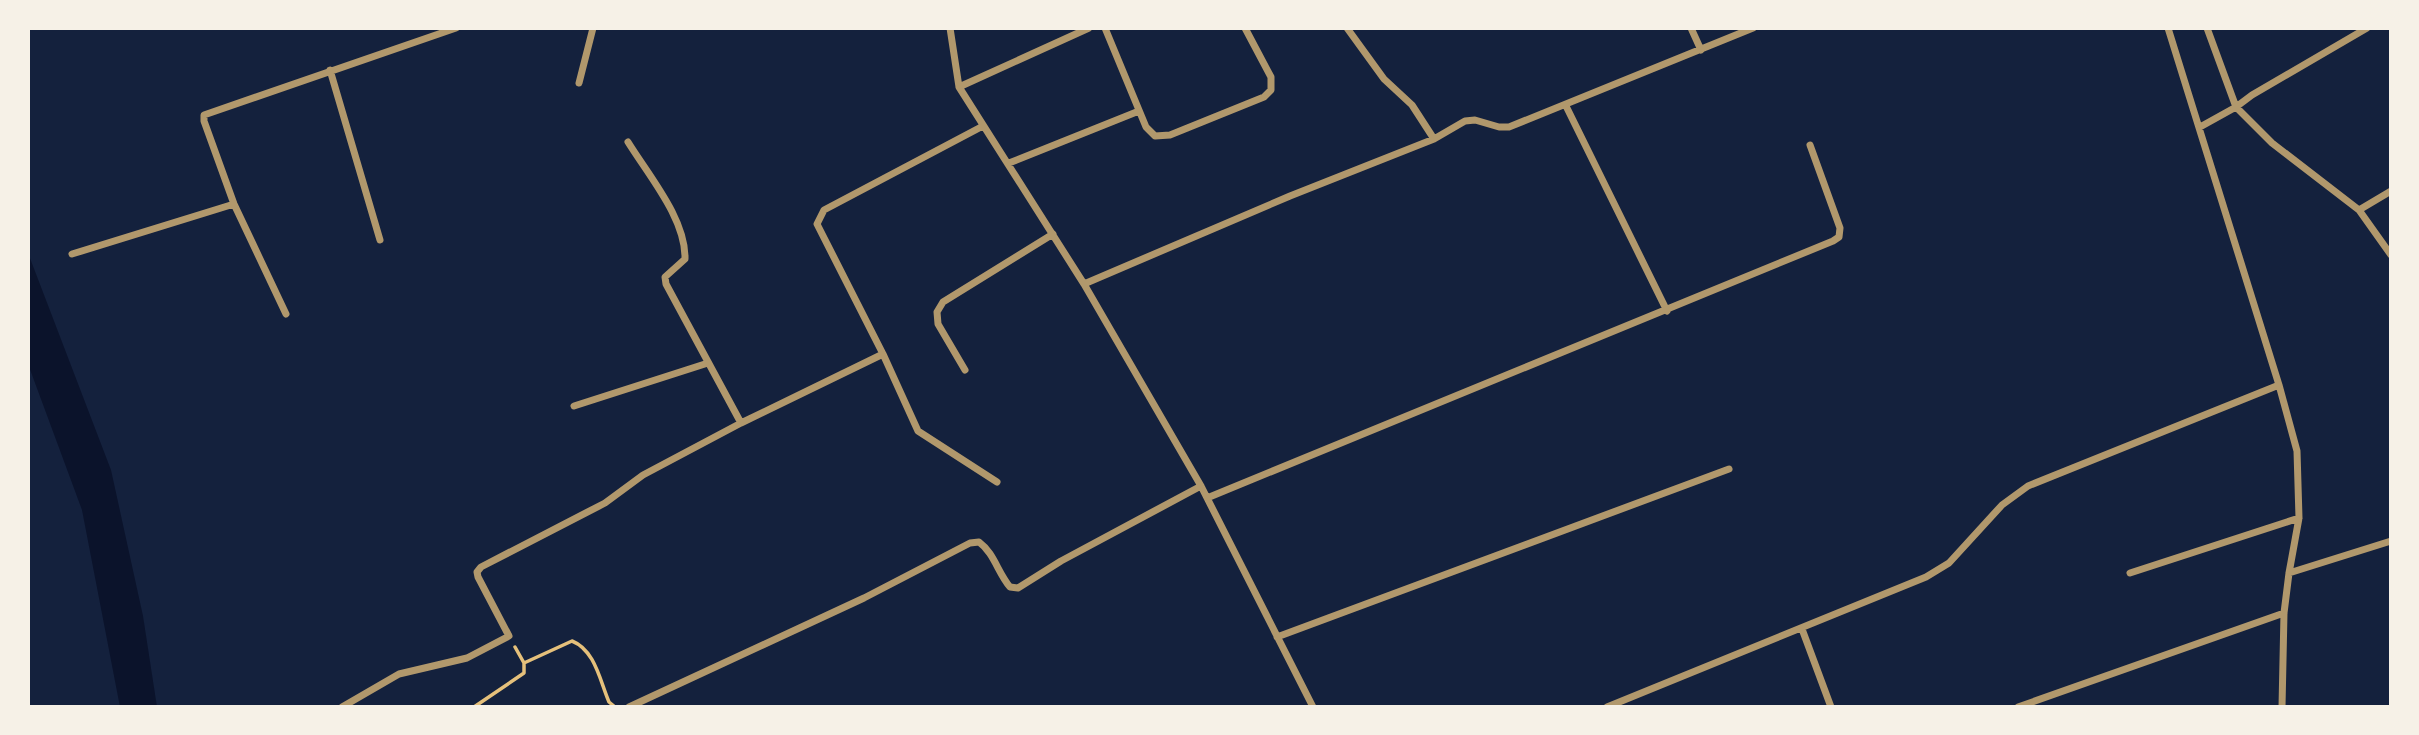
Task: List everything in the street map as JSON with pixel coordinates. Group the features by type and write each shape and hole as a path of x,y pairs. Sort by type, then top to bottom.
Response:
{"street":[{"path":"286,314 234,204 204,121 204,114 456,28"},
{"path":"579,83 593,28"},
{"path":"950,28 959,86 1084,284 1201,486 1313,707"},
{"path":"959,86 1089,28"},
{"path":"1105,28 1146,127 1155,136 1170,135 1264,97 1271,90 1271,77 1245,28"},
{"path":"1347,28 1384,79 1412,105 1434,139"},
{"path":"1691,28 1701,50"},
{"path":"1084,284 1290,196 1434,139 1465,121 1475,120 1509,127 1753,28"},
{"path":"2168,28 2297,451 2299,518 2284,613 2283,707"},
{"path":"2207,28 2236,107 2272,143 2359,210 2391,256"},
{"path":"2200,127 2367,28"},
{"path":"330,70 380,240"},
{"path":"1566,106 1667,311"},
{"path":"1009,163 1139,111"},
{"path":"983,126 824,210 817,224 883,354 918,431 998,482"},
{"path":"628,142 680,226 685,244 685,259 665,277 741,423"},
{"path":"1207,498 1833,241 1839,237 1840,228 1810,145"},
{"path":"2359,210 2391,191"},
{"path":"72,254 234,204"},
{"path":"965,370 938,324 937,312 943,302 1053,234"},
{"path":"342,707 399,674 467,658 509,636 478,578 477,572 481,567 605,503 643,475 741,423 883,354"},
{"path":"574,406 708,363"},
{"path":"1607,707 1926,577 1948,563 2002,506 2028,486 2279,385"},
{"path":"1277,637 1729,469"},
{"path":"629,707 864,598 970,543 979,542 986,547 1003,580 1010,587 1018,587 1201,486"},
{"path":"2130,573 2299,518"},
{"path":"2289,573 2391,541"},
{"path":"2018,707 2284,613"},
{"path":"1802,629 1831,707"}],"path":[{"path":"474,707 524,673 524,663 509,636"},
{"path":"524,663 572,641 582,645 590,655 609,702 615,707"}],"water":[{"path":"28,253 111,470 143,616 157,707 120,707 82,510 28,364"}]}
